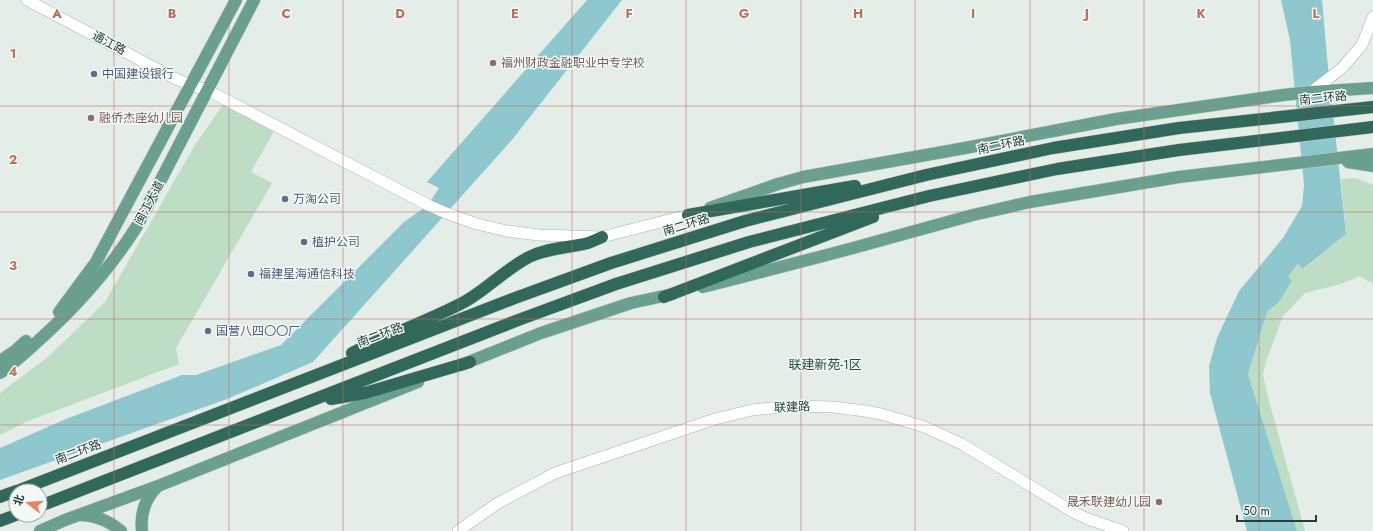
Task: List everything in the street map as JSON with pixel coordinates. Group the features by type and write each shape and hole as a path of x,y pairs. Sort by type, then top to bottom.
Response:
{"highway":[{"name":"南二环路","path":"38,483 294,383 611,263 745,221 926,175 1053,148 1178,128 1373,107"},
{"path":"48,503 616,284 749,242 929,196 1057,169 1180,150 1373,127"},
{"path":"688,215 811,193 926,175"},
{"path":"664,297 929,196"},
{"path":"294,383 377,340 426,320 466,300 480,292 507,271 529,257 542,252 588,243 602,237"},
{"path":"300,405 364,393 470,362"}],"main road":[{"name":"闽江大道","path":"0,361 15,351 60,311 96,262 236,0"},
{"name":"闽江大道","path":"0,373 64,318 121,252 137,226 254,0"},
{"path":"688,215 803,177 1116,119 1283,95 1373,88"},
{"path":"40,531 78,515 158,486 541,334 624,305 664,297 973,215 1030,202 1179,177 1373,154"},
{"path":"1327,160 1373,166"},
{"path":"142,531 143,509 148,497 158,486"},
{"path":"78,515 100,518 121,531"}],"street":[{"name":"通江路","path":"27,0 174,78 207,90 428,205 477,224 522,234 602,237 688,215"},
{"path":"1312,92 1342,68 1362,45 1373,17"},
{"name":"联建路","path":"458,531 498,504 555,473 715,419 752,410 793,406 833,407 865,411 922,426 962,444 1075,513 1123,531"}],"green space":[{"path":"223,105 274,131 251,172 272,183 176,348 179,364 26,422 0,435 0,393 49,356 105,302 195,145"},
{"path":"1355,178 1373,185 1373,284 1360,276 1341,284 1305,293 1283,316 1266,361 1263,374 1266,390 1305,531 1297,531 1248,374 1267,312 1279,302 1292,281 1287,277 1299,264 1304,269 1346,234 1341,179"}],"water":[{"path":"587,0 622,0 511,141 313,362 227,399 0,480 0,448 66,419 182,375 196,375 281,345 404,222 428,205 439,188 427,182"},
{"path":"1281,0 1322,0 1346,234 1303,269 1298,264 1288,277 1292,281 1279,302 1267,312 1248,374 1297,531 1247,531 1210,393 1209,366 1217,338 1239,291 1283,238 1302,206 1304,185 1290,40"}],"place":[{"name":"福州财政金融职业中专学校","path":"493,63"},
{"name":"中国建设银行","path":"94,74"},
{"name":"融侨杰座幼儿园","path":"91,118"},
{"name":"万淘公司","path":"285,199"},
{"name":"植护公司","path":"304,242"},
{"name":"福建星海通信科技","path":"251,274"},
{"name":"国营八四〇〇厂","path":"208,331"},
{"name":"晟禾联建幼儿园","path":"1159,502"}],"district":[{"name":"联建新苑-1区","path":"825,364"}]}
